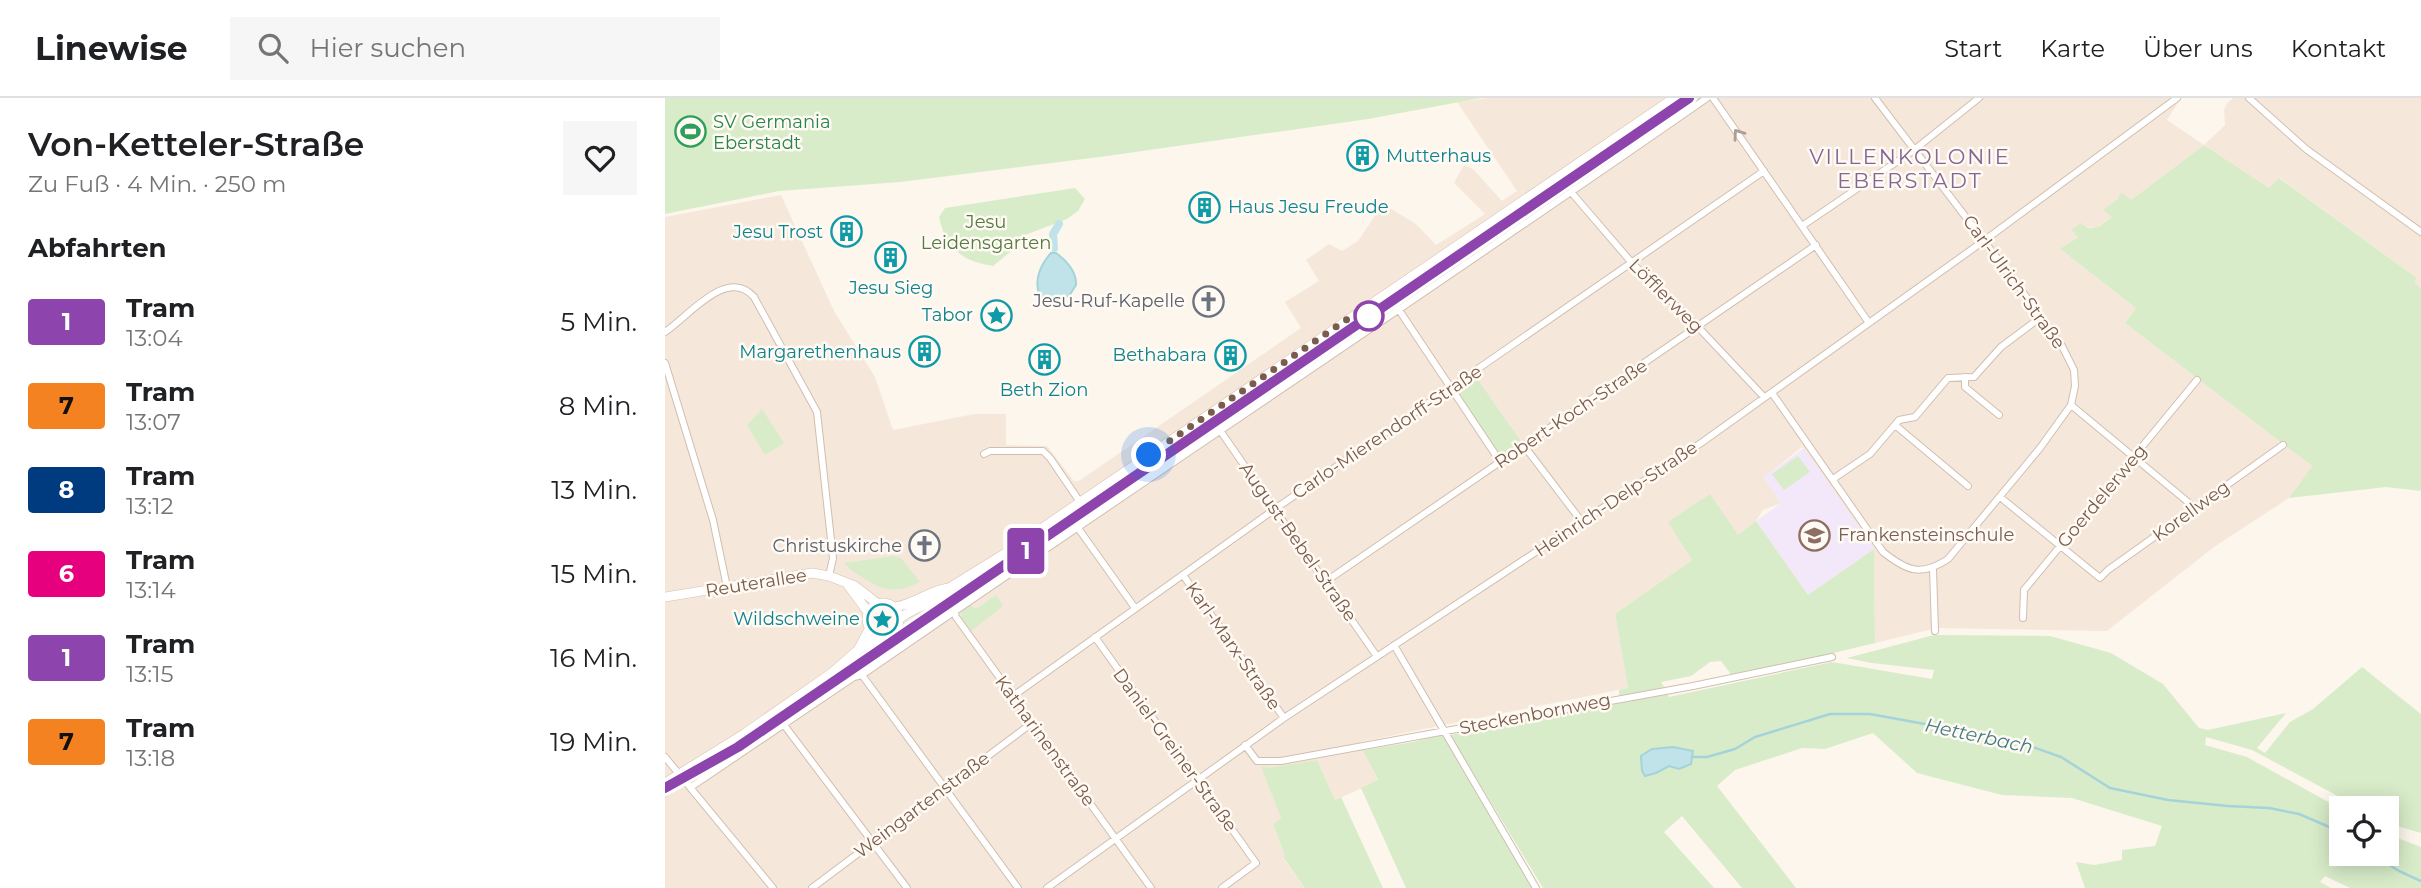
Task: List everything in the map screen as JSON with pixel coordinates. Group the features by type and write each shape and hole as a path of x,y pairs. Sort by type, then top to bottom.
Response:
{"street":[{"path":"665,783 681,776 720,750 833,672 858,650 883,634 892,632 898,620 907,613 939,598 949,588 1080,502 1674,98"},
{"path":"691,787 854,677 862,675 1706,98"},
{"path":"1713,98 1869,323"},
{"name":"Carl-Ulrich-Straße","path":"1875,98 1985,240 2062,346 2074,370 2075,386 2071,405"},
{"path":"1802,226 1914,150 1979,98"},
{"name":"Heinrich-Delp-Straße","path":"1047,888 1284,718 1772,393 2177,98"},
{"path":"2249,98 2306,149 2421,232"},
{"name":"Carlo-Mierendorff-Straße","path":"1013,696 1275,509 1764,171"},
{"name":"Löfflerweg","path":"1571,191 1632,263 1698,327 1764,397"},
{"name":"Robert-Koch-Straße","path":"1325,582 1816,245"},
{"path":"665,332 725,288 737,286 754,297 817,412 834,558 829,576"},
{"path":"1387,292 1501,463"},
{"path":"1833,479 1870,454 1899,420 1915,417 1948,379 1974,377 2001,347 2041,317"},
{"path":"665,363 713,520 727,587"},
{"path":"1965,377 1965,387 1999,415"},
{"name":"Goerdelerweg","path":"2023,618 2024,590 2197,380"},
{"path":"1772,393 1883,552 1904,569 1933,569 1948,559 2071,405 2194,508"},
{"path":"1895,425 1968,486"},
{"name":"August-Bebel-Straße","path":"1219,429 1377,655"},
{"name":"Korellweg","path":"2060,546 2100,578 2283,445"},
{"path":"1525,447 1582,522"},
{"path":"984,454 990,451 1043,451 1051,458 1080,502"},
{"path":"2000,497 2060,546"},
{"path":"1078,528 1135,608"},
{"path":"1933,569 1935,631"},
{"name":"Reuterallee","path":"665,597 807,574 829,576 847,583 878,604"},
{"name":"Karl-Marx-Straße","path":"1183,575 1284,718"},
{"path":"847,583 868,612"},
{"path":"883,634 870,628 867,619 868,612 878,604 886,603 894,607 905,605 949,588"},
{"name":"Katharinenstraße","path":"949,588 954,612 1151,888"},
{"path":"894,607 898,620"},
{"path":"858,650 870,628"},
{"name":"Daniel-Greiner-Straße","path":"1095,638 1256,863 1222,888"},
{"path":"1394,645 1536,888"},
{"name":"Steckenbornweg","path":"1245,745 1257,761 1281,761 1832,657"},
{"path":"862,675 1018,888"},
{"path":"775,712 907,888"},
{"name":"Weingartenstraße","path":"812,888 1032,723"},
{"path":"665,757 773,888"},
{"path":"665,792 681,776"}],"shaded area":[{"path":"1489,98 2181,98 2167,120 2204,145 2131,200 2120,198 2112,217 2096,228 2083,226 2071,231 2078,236 2061,250 2136,308 2125,323 2312,466 2289,498 2214,547 2107,631 1937,628 1875,643 1874,549 1794,435 1802,447 1764,477 1781,503 1763,510 1756,521 1738,535 1692,560 1615,614 1628,688 1360,742 1378,781 1335,800 1317,760 1269,769 1281,818 1273,824 1285,856 1283,858 1305,888 665,888 665,217 781,195 834,311 875,377 893,430 974,414 1006,414 1006,445 1047,446 1074,481 1079,481 1301,328 1285,302 1319,281 1306,260 1329,244 1342,251 1358,241 1383,204 1416,224 1436,245 1485,214 1454,183 1464,165 1473,169 1502,201 1517,191 1457,102"},
{"path":"2233,98 2421,98 2421,288 2414,282 2417,278 2280,178 2269,188 2204,145 2225,125 2224,110"},
{"name":"Frankensteinschule","path":"1804,448 1874,549 1808,595 1756,521 1781,503 1763,477"}],"green space":[{"path":"665,98 1481,98 1368,119 1107,156 900,182 779,191 665,214"},
{"path":"1682,98 1703,98 1403,300 1398,296 1400,291"},
{"path":"2204,145 2269,188 2279,178 2417,278 2414,282 2421,288 2421,491 2386,487 2289,498 2312,466 2125,323 2136,308 2060,249 2078,237 2071,230 2081,223 2093,228 2112,217 2103,210 2119,198 2118,196 2123,193 2131,200"},
{"name":"Jesu Leidensgarten","path":"1075,188 1085,199 1078,211 1067,219 1025,235 993,266 972,261 957,251 946,237 939,217 945,208"},
{"path":"1330,337 1336,337 1343,344 1337,345 1189,449 1186,448 958,607 959,598 967,587"},
{"path":"1473,373 1525,447 1501,463 1450,388"},
{"path":"762,409 784,443 765,455 747,425"},
{"path":"1798,456 1810,472 1784,490 1772,474"},
{"path":"1710,494 1738,535 1756,521 1808,595 1874,549 1875,643 1733,677 1721,661 1710,662 1691,676 1661,682 1669,697 1832,662 1932,679 1934,670 1847,658 1934,635 2050,636 2111,653 2163,684 2199,728 2208,730 2286,713 2257,748 2265,753 2290,722 2313,709 2362,667 2421,714 2421,833 2399,827 2399,796 2338,796 2252,750 2206,737 2205,745 2247,757 2329,802 2329,866 2399,866 2399,839 2421,847 2421,888 2350,888 2325,876 2320,882 2331,888 2085,888 2076,862 2094,865 2122,860 2122,850 2155,846 2162,826 2072,798 2002,795 1917,773 1873,733 1825,749 1802,748 1735,770 1717,786 1796,888 1742,888 1682,816 1664,832 1714,888 1543,888 1450,735 1619,703 1619,690 1628,688 1615,614 1692,560 1668,522"},
{"path":"893,556 901,558 920,582 904,588 883,588 869,582 844,563"},
{"path":"996,595 1003,606 971,631 961,617 961,612 970,605 976,609"},
{"path":"888,643 893,650 787,719 784,712 862,658 861,653 872,645 878,650"},
{"path":"771,721 776,726 692,782 690,778 713,765 713,760"},
{"path":"1443,734 1533,888 1406,888 1361,788 1378,780 1363,750"},
{"path":"1317,760 1335,800 1341,797 1383,888 1305,888 1283,857 1285,856 1273,824 1281,818 1261,766 1269,768"}],"water":[{"path":"1051,253 1056,253 1063,259 1075,276 1076,285 1069,296 1048,299 1040,295 1037,284 1039,273"},
{"path":"1673,747 1693,751 1691,764 1679,769 1669,766 1645,776 1641,756 1652,749"}],"waterway":[{"path":"1054,248 1053,234 1059,224"},
{"name":"Hetterbach","path":"1692,757 1707,757 1735,749 1755,737 1830,714 1870,714 2013,740 2061,757 2110,788 2168,800 2269,808 2299,814 2329,827"},
{"name":"Hetterbach","path":"2391,866 2421,881"}],"tram line":[{"name":"1","path":"665,788 738,747 1689,98"},
{"path":"665,792 695,772 741,749 1370,317 1695,98"}],"place":[{"name":"SV Germania Eberstadt","path":"690,132"},
{"name":"Mutterhaus","path":"1363,156"},
{"name":"Haus Jesu Freude","path":"1205,207"},
{"name":"Jesu Trost","path":"846,232"},
{"name":"Jesu Sieg","path":"891,258"},
{"name":"Jesu-Ruf-Kapelle","path":"1208,301"},
{"name":"Tabor","path":"996,315"},
{"name":"Margarethenhaus","path":"924,352"},
{"name":"Bethabara","path":"1230,355"},
{"name":"Beth Zion","path":"1044,359"},
{"name":"Frankensteinschule","path":"1815,535"},
{"name":"Christuskirche","path":"925,546"},
{"name":"Wildschweine","path":"883,619"}],"district":[{"name":"VILLENKOLONIE EBERSTADT","path":"1910,168"}],"route":[{"path":"1149,455 1368,305 1369,316"}]}
